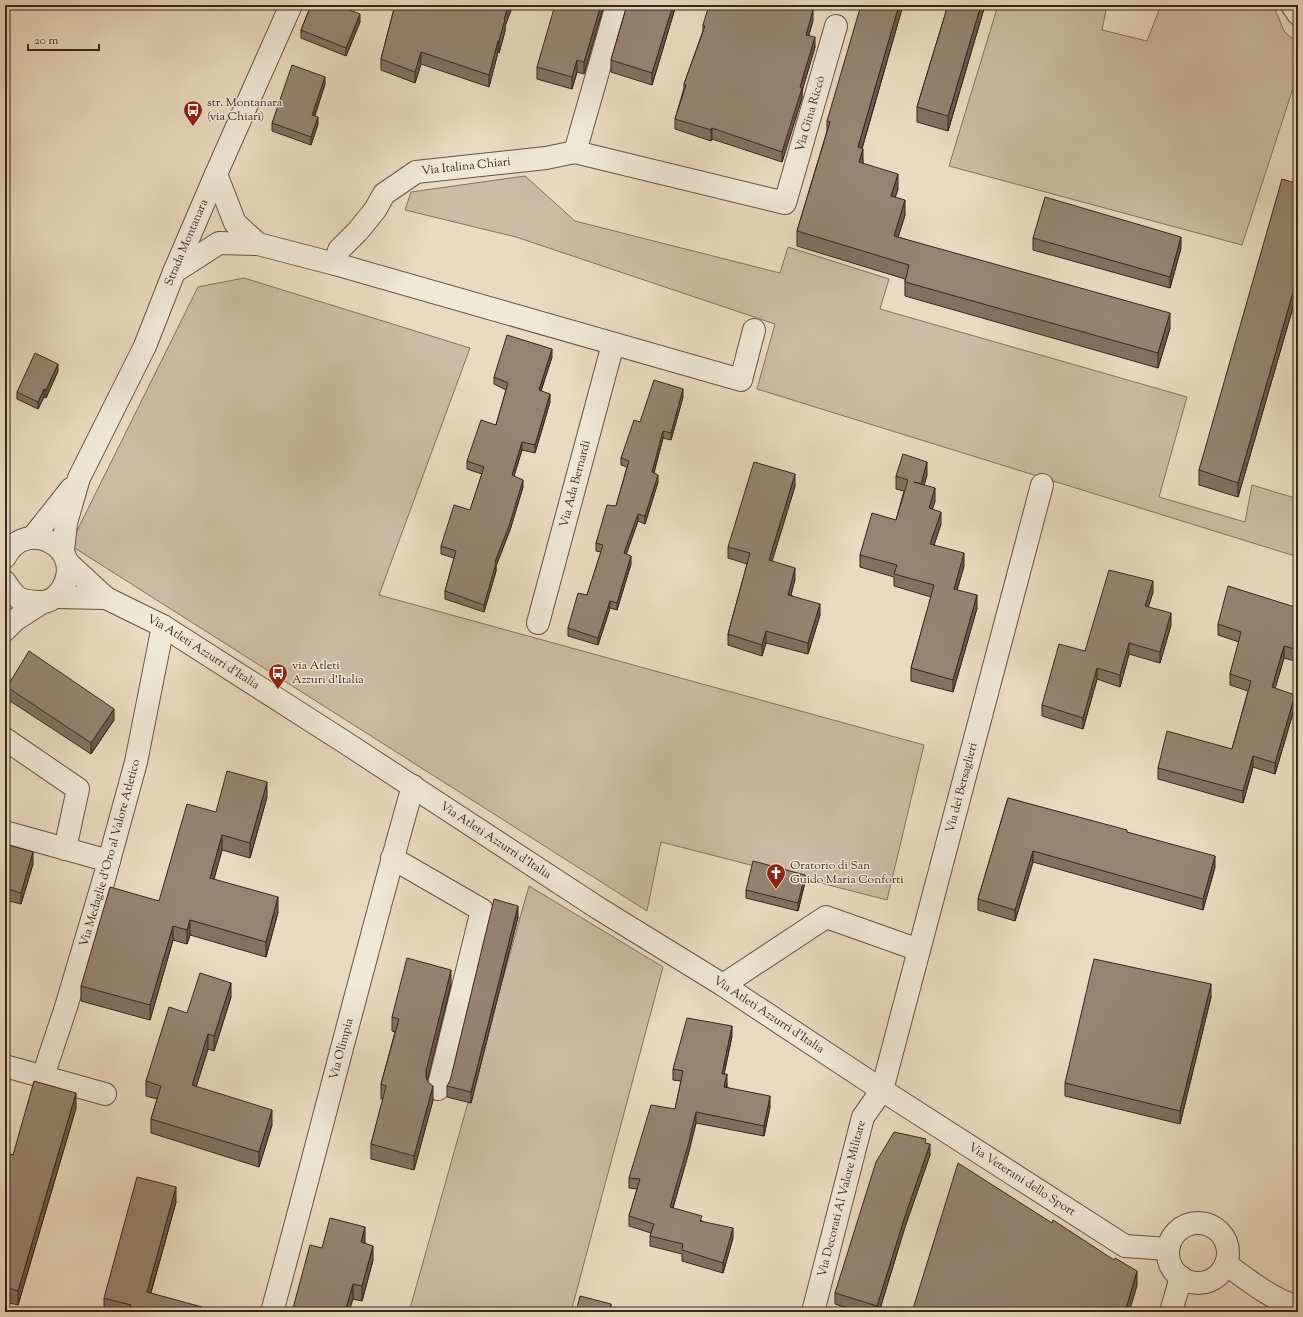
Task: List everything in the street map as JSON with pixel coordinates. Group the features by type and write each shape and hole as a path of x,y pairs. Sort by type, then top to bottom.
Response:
{"street":[{"name":"Strada Montanara","path":"49,600 64,586 68,575 65,557 66,523 80,478 145,346 174,272 291,5"},
{"path":"575,152 617,5"},
{"path":"1292,5 1298,14"},
{"name":"Via Gina Riccò","path":"785,203 836,26"},
{"name":"Via Italina Chiari","path":"335,264 339,250 358,231 375,210 384,194 416,172 546,158 575,152 785,203"},
{"path":"216,174 235,223 258,244"},
{"path":"197,220 235,223"},
{"path":"197,220 219,243"},
{"path":"174,272 219,243 258,244 335,264 741,380 754,330"},
{"name":"Via Ada Bernardi","path":"538,624 613,344"},
{"name":"Strada Montanara","path":"33,537 80,478"},
{"name":"Via dei Bersaglieri","path":"882,1090 1042,485"},
{"path":"5,557 15,544 33,537"},
{"name":"Via Atleti Azzurri d'Italia","path":"33,537 49,540 106,598 163,626 413,786 598,908 723,985 882,1090"},
{"name":"Via Atleti Azzurri d'Italia","path":"5,582 13,595 25,602 106,598"},
{"path":"5,630 15,620 49,600"},
{"name":"Via Medaglie d'Oro al Valore Atletico","path":"43,1076 66,1008 136,762 163,626"},
{"path":"5,739 78,789 65,849"},
{"name":"Via Olimpia","path":"272,1312 392,858 413,786"},
{"path":"5,832 109,861"},
{"path":"392,858 482,910 438,1089"},
{"path":"723,985 826,917 919,950"},
{"path":"5,1066 105,1094"},
{"name":"Via Veterani dello Sport","path":"882,1090 1125,1246 1168,1249"},
{"name":"Via Decorati Al Valore Militare","path":"813,1312 863,1117 882,1090"},
{"path":"1205,1223 1215,1228 1222,1235 1227,1244 1228,1254 1226,1264 1221,1272 1207,1281 1189,1281 1181,1277 1170,1265 1168,1249 1171,1239 1177,1231 1185,1225 1205,1223"},
{"path":"1226,1264 1257,1287 1298,1308"},
{"path":"1171,1312 1181,1277"}],"shaded area":[{"path":"998,5 1107,5 1102,30 1147,41 1161,5 1276,5 1275,9 1284,31 1298,44 1298,73 1242,245 949,166"},
{"path":"525,176 575,221 780,273 788,247 889,279 880,309 1187,397 1159,497 1245,522 1252,485 1298,499 1298,557 757,389 775,324 516,237 405,210 411,192"},
{"path":"244,278 470,348 379,595 924,745 887,900 661,842 647,911 70,545 198,287"},
{"path":"529,886 663,967 571,1312 409,1312"}],"building":[{"path":"311,5 343,5 342,7 360,14 346,48 301,30"},
{"path":"395,5 509,5 489,75 421,52 415,72 381,59"},
{"path":"555,5 601,5 584,62 577,60 572,77 537,67"},
{"path":"627,5 673,5 652,73 611,60"},
{"path":"709,5 796,5 813,10 806,35 815,37 800,87 802,88 782,152 712,128 711,130 675,119 686,85 684,84 705,26 703,25"},
{"path":"861,5 899,5 858,147 863,149 859,162 898,174 891,196 905,200 894,236 1170,313 1158,353 905,282 909,265 797,231 830,122 827,121"},
{"path":"948,5 981,5 948,116 917,107"},
{"path":"292,65 325,77 312,115 318,117 311,137 272,123"},
{"path":"1282,179 1298,184 1298,275 1238,483 1199,470"},
{"path":"1045,197 1181,237 1170,277 1033,238"},
{"path":"507,335 552,349 539,390 550,394 535,445 522,442 512,475 523,480 510,523 495,562 496,563 484,605 445,591 456,551 441,546 454,505 470,510 484,467 467,461 481,420 496,425 508,383 494,377"},
{"path":"35,353 58,364 46,390 44,389 38,402 17,392"},
{"path":"654,380 683,389 671,433 663,431 652,472 658,475 645,516 638,514 624,553 631,556 617,603 610,601 598,638 568,628 578,593 587,595 603,545 596,543 607,505 616,506 629,461 621,458 634,420 640,422"},
{"path":"903,454 927,462 921,484 935,488 929,508 941,512 930,544 964,553 954,589 977,595 953,680 911,668 934,585 894,574 897,565 860,555 872,513 896,520 908,480 896,476"},
{"path":"754,462 795,474 769,560 795,568 788,595 820,604 808,643 766,631 762,645 728,634 750,553 728,547"},
{"path":"1109,570 1153,581 1145,606 1171,613 1160,652 1129,643 1120,675 1097,668 1083,718 1042,705 1059,644 1085,651"},
{"path":"1228,586 1298,608 1298,650 1284,646 1272,687 1295,695 1275,763 1253,756 1243,791 1158,768 1167,731 1232,749 1251,681 1230,674 1241,632 1218,624"},
{"path":"29,651 114,709 91,743 7,687"},
{"path":"227,771 267,782 250,843 222,835 210,878 278,897 266,942 190,920 187,930 173,926 150,1005 81,986 110,887 159,901 187,804 216,812"},
{"path":"1008,798 1127,830 1127,832 1215,856 1203,899 1033,851 1015,910 978,899"},
{"path":"5,844 33,852 21,893 5,888"},
{"name":"Oratorio di San Guido Maria Conforti","path":"753,861 805,875 798,903 746,890"},
{"path":"494,899 518,906 471,1092 447,1086 450,1081"},
{"path":"407,958 451,970 426,1071 426,1078 433,1086 414,1156 371,1144 386,1086 381,1084 399,1019 392,1017"},
{"path":"1094,959 1211,984 1180,1111 1065,1083"},
{"path":"200,973 231,983 214,1036 208,1034 192,1085 272,1110 259,1152 151,1119 161,1086 146,1081 169,1007 187,1013"},
{"path":"687,1018 732,1026 722,1074 727,1074 724,1087 770,1096 764,1126 696,1112 670,1207 702,1216 700,1221 733,1228 723,1263 682,1250 683,1244 650,1236 654,1224 629,1216 640,1179 629,1178 651,1105 675,1109 683,1071 673,1069"},
{"path":"34,1081 76,1093 18,1291 5,1287 5,1153 13,1155"},
{"path":"894,1132 926,1139 925,1143 930,1144 905,1216 877,1306 835,1293 876,1162"},
{"path":"958,1163 1052,1223 1053,1220 1114,1260 1115,1258 1137,1271 1125,1312 912,1312"},
{"path":"137,1177 176,1187 147,1292 202,1307 201,1312 129,1312 131,1305 104,1298"},
{"path":"330,1218 365,1227 361,1242 373,1246 362,1286 353,1284 345,1312 292,1312 310,1245 322,1248"},
{"path":"580,1296 611,1304 609,1312 576,1312"}],"place":[{"name":"str. Montanara (via Chiari)","path":"193,127"},
{"name":"via Atleti Azzuri d'Italia","path":"278,690"},
{"name":"Oratorio di San Guido Maria Conforti","path":"776,890"}]}
